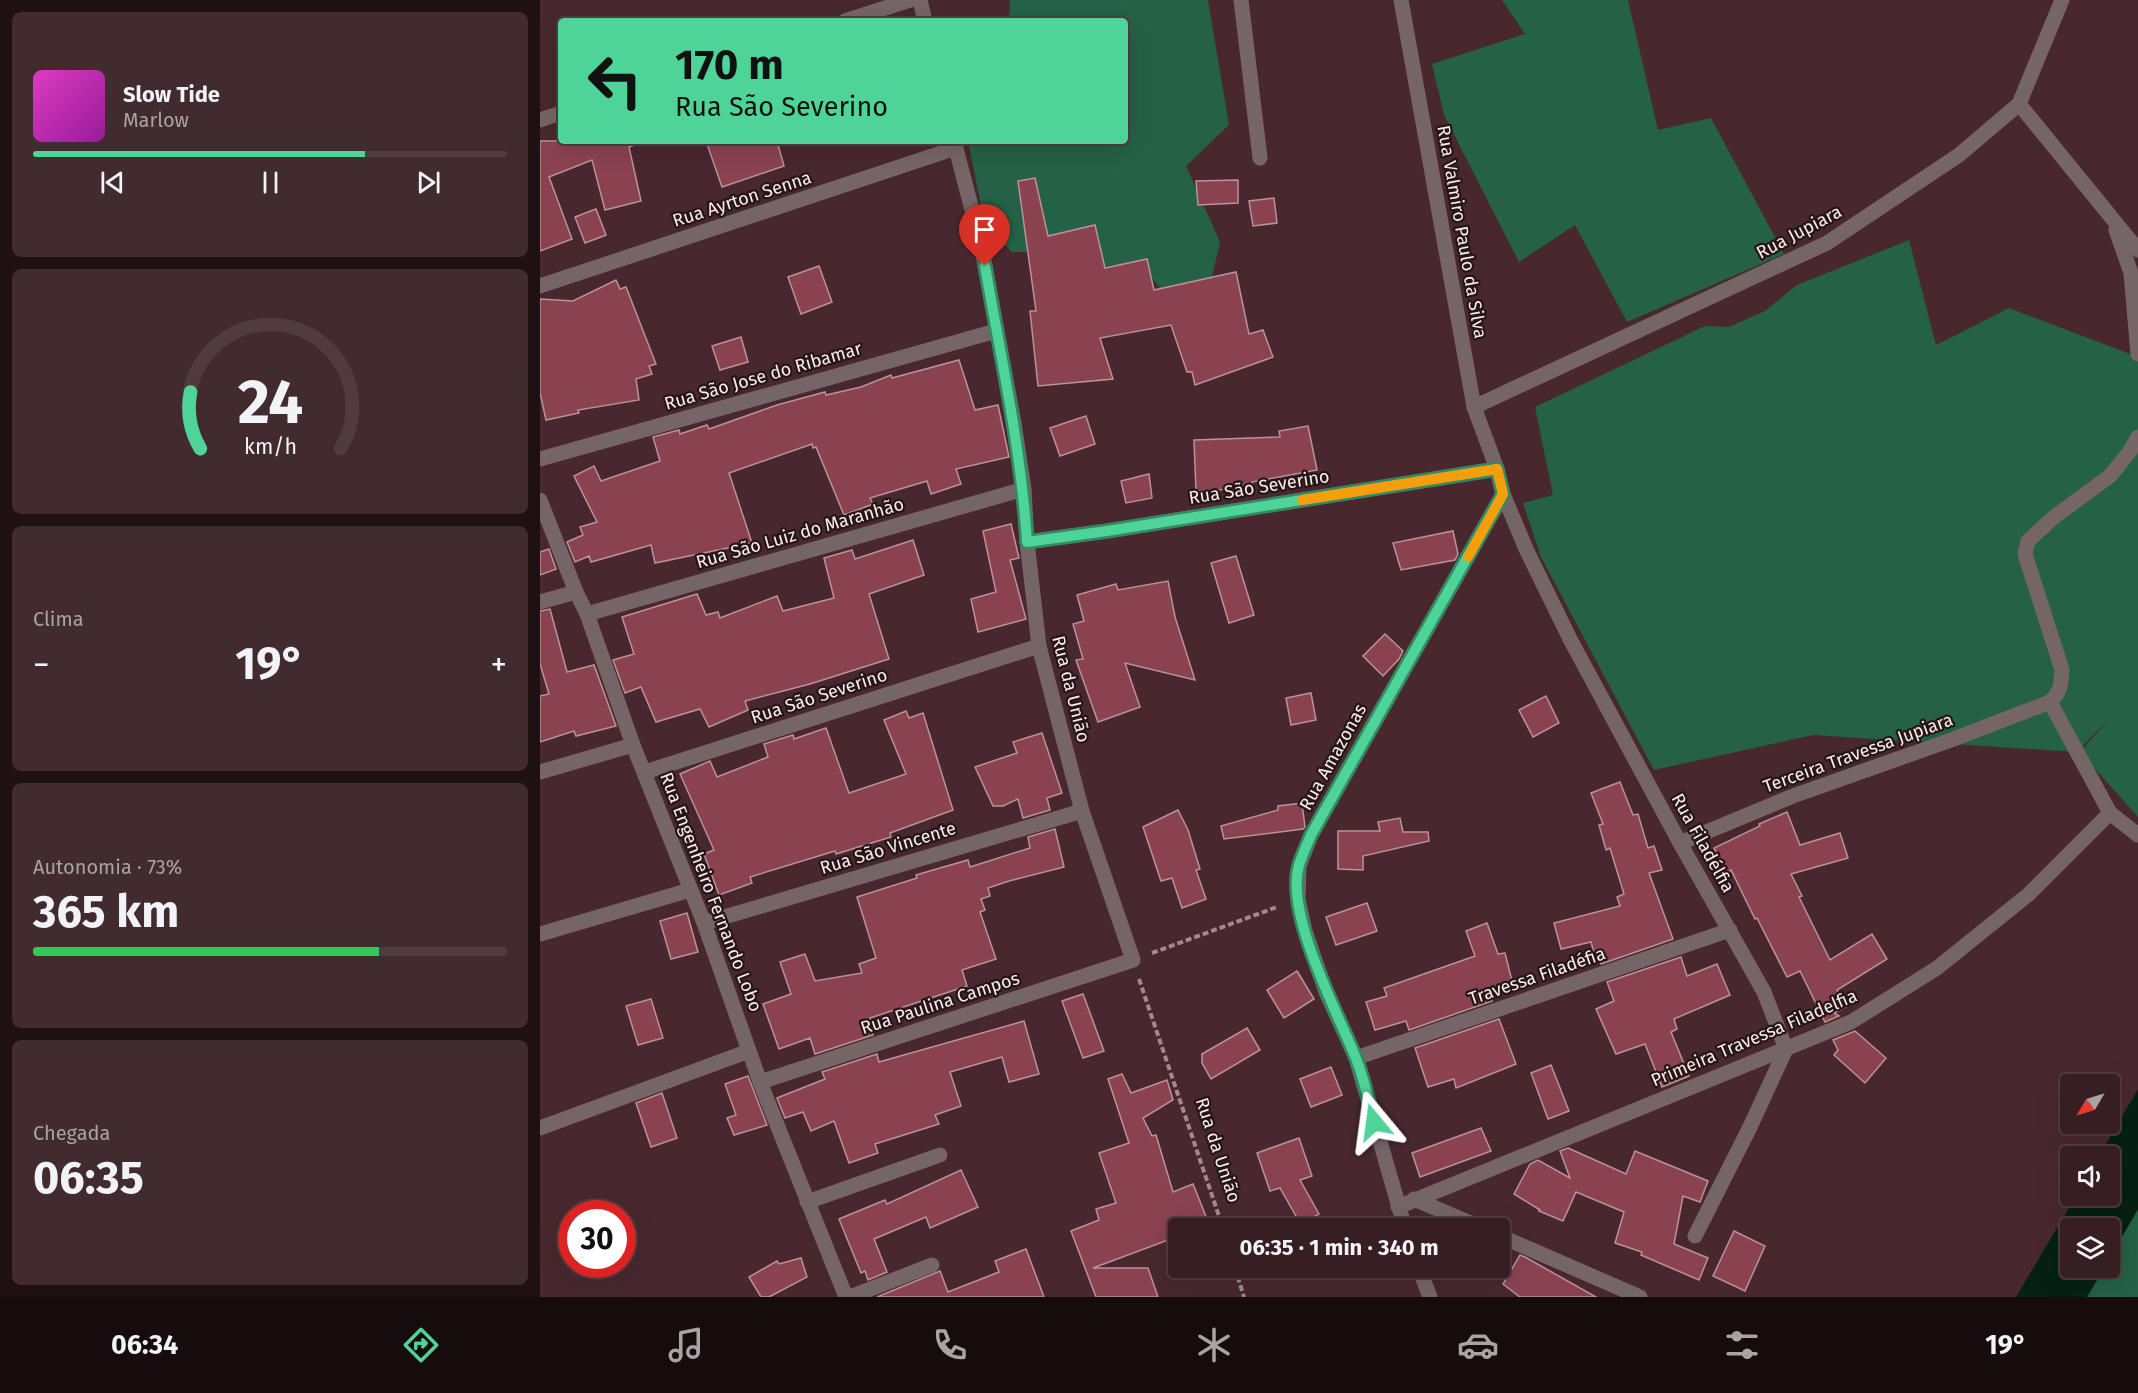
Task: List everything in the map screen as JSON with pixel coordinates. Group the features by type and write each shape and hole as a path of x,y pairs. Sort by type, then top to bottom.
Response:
{"street":[{"path":"854,18 910,0"},
{"path":"920,0 924,18"},
{"path":"1241,0 1260,158"},
{"name":"Rua Valmiro Paulo da Silva","path":"1401,0 1474,407 1497,469"},
{"name":"Rua Jupiara","path":"1474,407 1827,243 1959,155 2019,104 2062,0"},
{"path":"2019,104 2138,250"},
{"path":"540,120 558,114"},
{"name":"Rua Ayrton Senna","path":"540,286 955,145"},
{"name":"Rua da União","path":"955,145 981,244 1014,423 1024,489 1027,542 1039,646 1082,811 1133,960"},
{"path":"2098,199 2119,235 2131,273 2138,354"},
{"name":"Rua São Jose do Ribamar","path":"540,459 996,332"},
{"path":"2138,437 2110,476 2054,517 2028,541 2025,554 2062,670 2058,695 2050,702 2110,813 2138,835"},
{"name":"Rua Filadélfia","path":"1497,469 1503,494 1526,549 1570,639 1680,843 1764,992 1786,1049"},
{"name":"Rua São Severino","path":"1027,542 1497,469"},
{"name":"Rua São Luiz do Maranhão","path":"587,614 1024,489"},
{"name":"Rua Amazonas","path":"1402,1218 1356,1058 1326,992 1305,931 1298,899 1299,866 1311,835 1503,494"},
{"name":"Rua Engenheiro Fernando Lobo","path":"540,500 587,614 633,744 704,923 760,1083 848,1297"},
{"path":"540,602 576,592"},
{"name":"Rua São Severino","path":"645,772 1039,646"},
{"name":"Terceira Travessa Jupiara","path":"1680,843 1793,796 2050,702"},
{"path":"540,772 633,744"},
{"name":"Rua São Vincente","path":"704,923 1082,811"},
{"name":"Primeira Travessa Filadelfia","path":"1398,1207 1851,1022 1937,968 2029,894 2110,813"},
{"path":"540,934 690,890"},
{"name":"Travessa Filadéfia","path":"1356,1058 1730,930"},
{"name":"Rua Paulina Campos","path":"760,1083 1133,960"},
{"path":"1695,1236 1786,1049"},
{"path":"540,1128 749,1051"},
{"path":"807,1202 940,1155"},
{"path":"1414,1199 1459,1218"},
{"path":"1510,1240 1640,1297"},
{"path":"848,1297 932,1265"},
{"path":"1423,1278 1430,1297"}],"path":[{"path":"1133,960 1298,899"},
{"name":"Rua da União","path":"1133,960 1219,1218"},
{"path":"1238,1278 1244,1297"}],"green space":[{"path":"1010,0 1208,0 1229,125 1186,166 1220,242 1212,277 1160,288 1138,261 1075,272 1068,252 1012,252 985,225 969,144 1128,144 1128,18 1009,18"},
{"path":"1502,0 1628,0 1658,130 1711,118 1784,254 1627,322 1575,225 1519,262 1444,115 1432,64 1525,34"},
{"path":"1909,240 1936,345 2009,308 2138,357 2138,817 2080,752 2112,716 2077,752 1813,735 1654,770 1541,557 1523,503 1553,495 1535,407 1705,326 1729,327 1765,311 1797,285"},
{"path":"2138,1209 2138,1297 2087,1297 2098,1278 2120,1278 2120,1240"}],"shaded area":[{"path":"2138,1089 2138,1209 2120,1240 2120,1218 2063,1218 2070,1206 2120,1206 2120,1146 2105,1146 2112,1134 2120,1134 2120,1120"},
{"path":"2060,1223 2060,1278 2098,1278 2087,1297 2016,1297"}],"building":[{"path":"540,141 558,141 558,144 638,144 629,147 641,201 605,210 592,160 549,177 572,239 540,251"},
{"path":"707,144 778,144 784,166 722,187"},
{"path":"1035,178 1048,236 1095,225 1105,268 1147,259 1154,290 1236,272 1249,334 1263,330 1273,357 1195,385 1192,372 1187,372 1171,325 1100,338 1113,379 1038,386 1030,311 1036,311 1018,181"},
{"path":"1238,180 1238,203 1198,205 1196,181"},
{"path":"1274,198 1277,223 1253,226 1249,201"},
{"path":"596,209 606,235 585,243 575,217"},
{"path":"819,266 832,302 801,314 788,277"},
{"path":"616,280 620,289 626,287 656,364 649,366 652,374 636,379 639,400 578,410 579,413 546,420 540,393 540,299 573,301"},
{"path":"741,337 748,362 720,370 712,346"},
{"path":"959,360 975,410 998,405 1009,457 956,469 961,484 931,494 927,481 870,498 873,504 844,515 816,447 813,448 812,444 729,473 752,543 655,563 651,545 591,562 589,556 575,562 567,542 583,535 580,527 597,522 574,476 594,466 601,481 660,461 653,437 679,430 680,434 707,425 709,429 777,405 825,392 826,395 861,387 891,375 892,378"},
{"path":"1086,416 1095,444 1060,456 1050,428"},
{"path":"1308,426 1317,470 1252,482 1252,488 1196,491 1194,440 1280,437 1279,431"},
{"path":"1149,474 1152,498 1126,503 1121,481"},
{"path":"1011,524 1019,558 1010,560 1026,619 978,632 971,599 996,592 983,531"},
{"path":"1453,531 1458,554 1455,560 1401,570 1393,543"},
{"path":"913,540 924,575 869,594 889,659 810,684 745,701 748,710 709,727 700,709 656,722 641,687 625,693 613,660 634,654 622,617 697,594 706,615 718,612 720,618 777,596 783,611 834,598 824,558 852,550 855,559"},
{"path":"549,549 556,569 540,575 540,552"},
{"path":"1236,556 1254,615 1229,623 1211,563"},
{"path":"1168,581 1175,617 1195,680 1125,663 1140,707 1098,722 1076,660 1083,659 1073,624 1084,621 1077,595 1116,584 1118,590"},
{"path":"550,609 567,672 594,665 616,726 576,736 574,731 540,742 540,696 549,694 540,664 540,611"},
{"path":"1385,634 1403,651 1399,659 1383,676 1363,656"},
{"path":"1311,693 1316,720 1291,725 1286,698"},
{"path":"1546,696 1559,723 1533,737 1519,710"},
{"path":"906,711 909,718 923,713 953,810 890,833 891,837 836,854 835,851 750,877 752,883 719,895 704,854 714,850 680,774 710,761 717,777 768,757 764,744 793,735 794,739 826,728 849,793 906,774 884,720"},
{"path":"1042,733 1062,793 1047,798 1050,810 1023,818 1018,799 1003,806 993,806 975,767 1017,753 1013,742"},
{"path":"1620,782 1633,815 1638,814 1648,848 1654,846 1662,870 1649,873 1673,939 1601,964 1599,960 1596,960 1591,942 1561,949 1554,923 1620,906 1617,897 1624,894 1610,848 1606,850 1599,825 1603,824 1591,793"},
{"path":"1302,803 1305,827 1303,829 1224,839 1221,826 1278,810 1278,806"},
{"path":"1178,810 1188,830 1200,869 1196,870 1206,899 1182,908 1172,878 1161,881 1143,827"},
{"path":"1787,812 1800,845 1840,833 1848,858 1791,874 1802,896 1799,897 1830,960 1872,934 1887,959 1837,990 1846,1007 1834,1013 1839,1016 1825,1022 1800,971 1787,977 1731,870 1727,873 1714,848"},
{"path":"1400,818 1403,832 1428,832 1429,841 1363,856 1363,870 1338,869 1338,831 1380,831 1378,822"},
{"path":"1055,829 1064,867 988,888 990,896 981,899 985,910 980,912 996,959 962,970 967,986 870,1018 873,1035 815,1054 810,1038 779,1049 763,1004 791,994 780,962 805,954 815,981 862,973 859,964 876,958 857,897 917,878 916,875 968,860 970,867 1030,848 1028,837"},
{"path":"1367,903 1377,931 1336,945 1326,917"},
{"path":"687,913 698,952 671,959 660,921"},
{"path":"1487,923 1498,954 1505,953 1513,985 1488,990 1492,1001 1409,1030 1406,1021 1375,1030 1366,1002 1387,996 1384,988 1475,956 1466,931"},
{"path":"1681,957 1687,976 1717,964 1730,995 1674,1019 1677,1029 1671,1032 1689,1076 1662,1087 1645,1044 1616,1054 1596,1009 1614,1001 1607,982"},
{"path":"1297,971 1314,999 1284,1018 1267,990"},
{"path":"1083,994 1104,1051 1083,1058 1062,1001"},
{"path":"651,999 663,1038 638,1045 626,1006"},
{"path":"1499,1019 1516,1064 1456,1088 1454,1079 1428,1087 1415,1048"},
{"path":"1024,1021 1039,1074 1009,1082 1002,1057 950,1072 961,1106 935,1115 939,1124 875,1144 878,1153 849,1163 834,1121 811,1131 803,1112 785,1118 777,1098 825,1079 822,1072 877,1054 879,1062"},
{"path":"1247,1028 1260,1050 1211,1079 1202,1063 1202,1054"},
{"path":"1855,1031 1886,1058 1865,1083 1834,1055 1838,1050 1833,1040"},
{"path":"1551,1065 1569,1111 1548,1119 1531,1073"},
{"path":"1331,1067 1342,1095 1311,1107 1300,1079"},
{"path":"1122,1074 1131,1093 1167,1080 1173,1100 1143,1118 1152,1136 1156,1135 1173,1192 1193,1184 1207,1218 1168,1218 1168,1240 1093,1268 1148,1268 1158,1297 1096,1297 1071,1231 1099,1220 1096,1209 1116,1203 1099,1153 1129,1143 1108,1079"},
{"path":"748,1076 767,1125 734,1135 727,1118 736,1115 725,1084"},
{"path":"662,1093 677,1138 651,1147 636,1103"},
{"path":"1481,1128 1491,1151 1420,1177 1412,1153"},
{"path":"1299,1138 1312,1176 1300,1180 1319,1214 1312,1218 1297,1218 1280,1188 1270,1191 1257,1153"},
{"path":"1568,1148 1626,1174 1635,1151 1708,1181 1700,1202 1683,1196 1674,1244 1708,1258 1699,1280 1641,1255 1642,1252 1615,1243 1624,1212 1576,1192 1563,1221 1539,1211 1514,1194 1530,1164 1538,1160 1570,1178 1560,1151"},
{"path":"961,1170 978,1207 930,1228 926,1217 874,1239 887,1272 868,1280 865,1271 861,1273 839,1219 885,1200 887,1204"},
{"path":"1734,1231 1765,1246 1745,1291 1713,1276"},
{"path":"1026,1249 1044,1297 877,1297 940,1271 948,1292 999,1272 995,1261"},
{"path":"1520,1255 1596,1297 1520,1297 1503,1284 1507,1278 1510,1278 1510,1272"},
{"path":"801,1258 807,1277 769,1297 761,1297 749,1277 777,1261 779,1264"}],"slow traffic":[{"path":"1302,500 1497,469 1503,494 1468,557"}],"route":[{"path":"985,266 1014,423 1024,489 1027,542 1497,469 1503,494 1311,835 1299,866 1298,899 1305,931 1326,992 1356,1058 1374,1122"}]}
